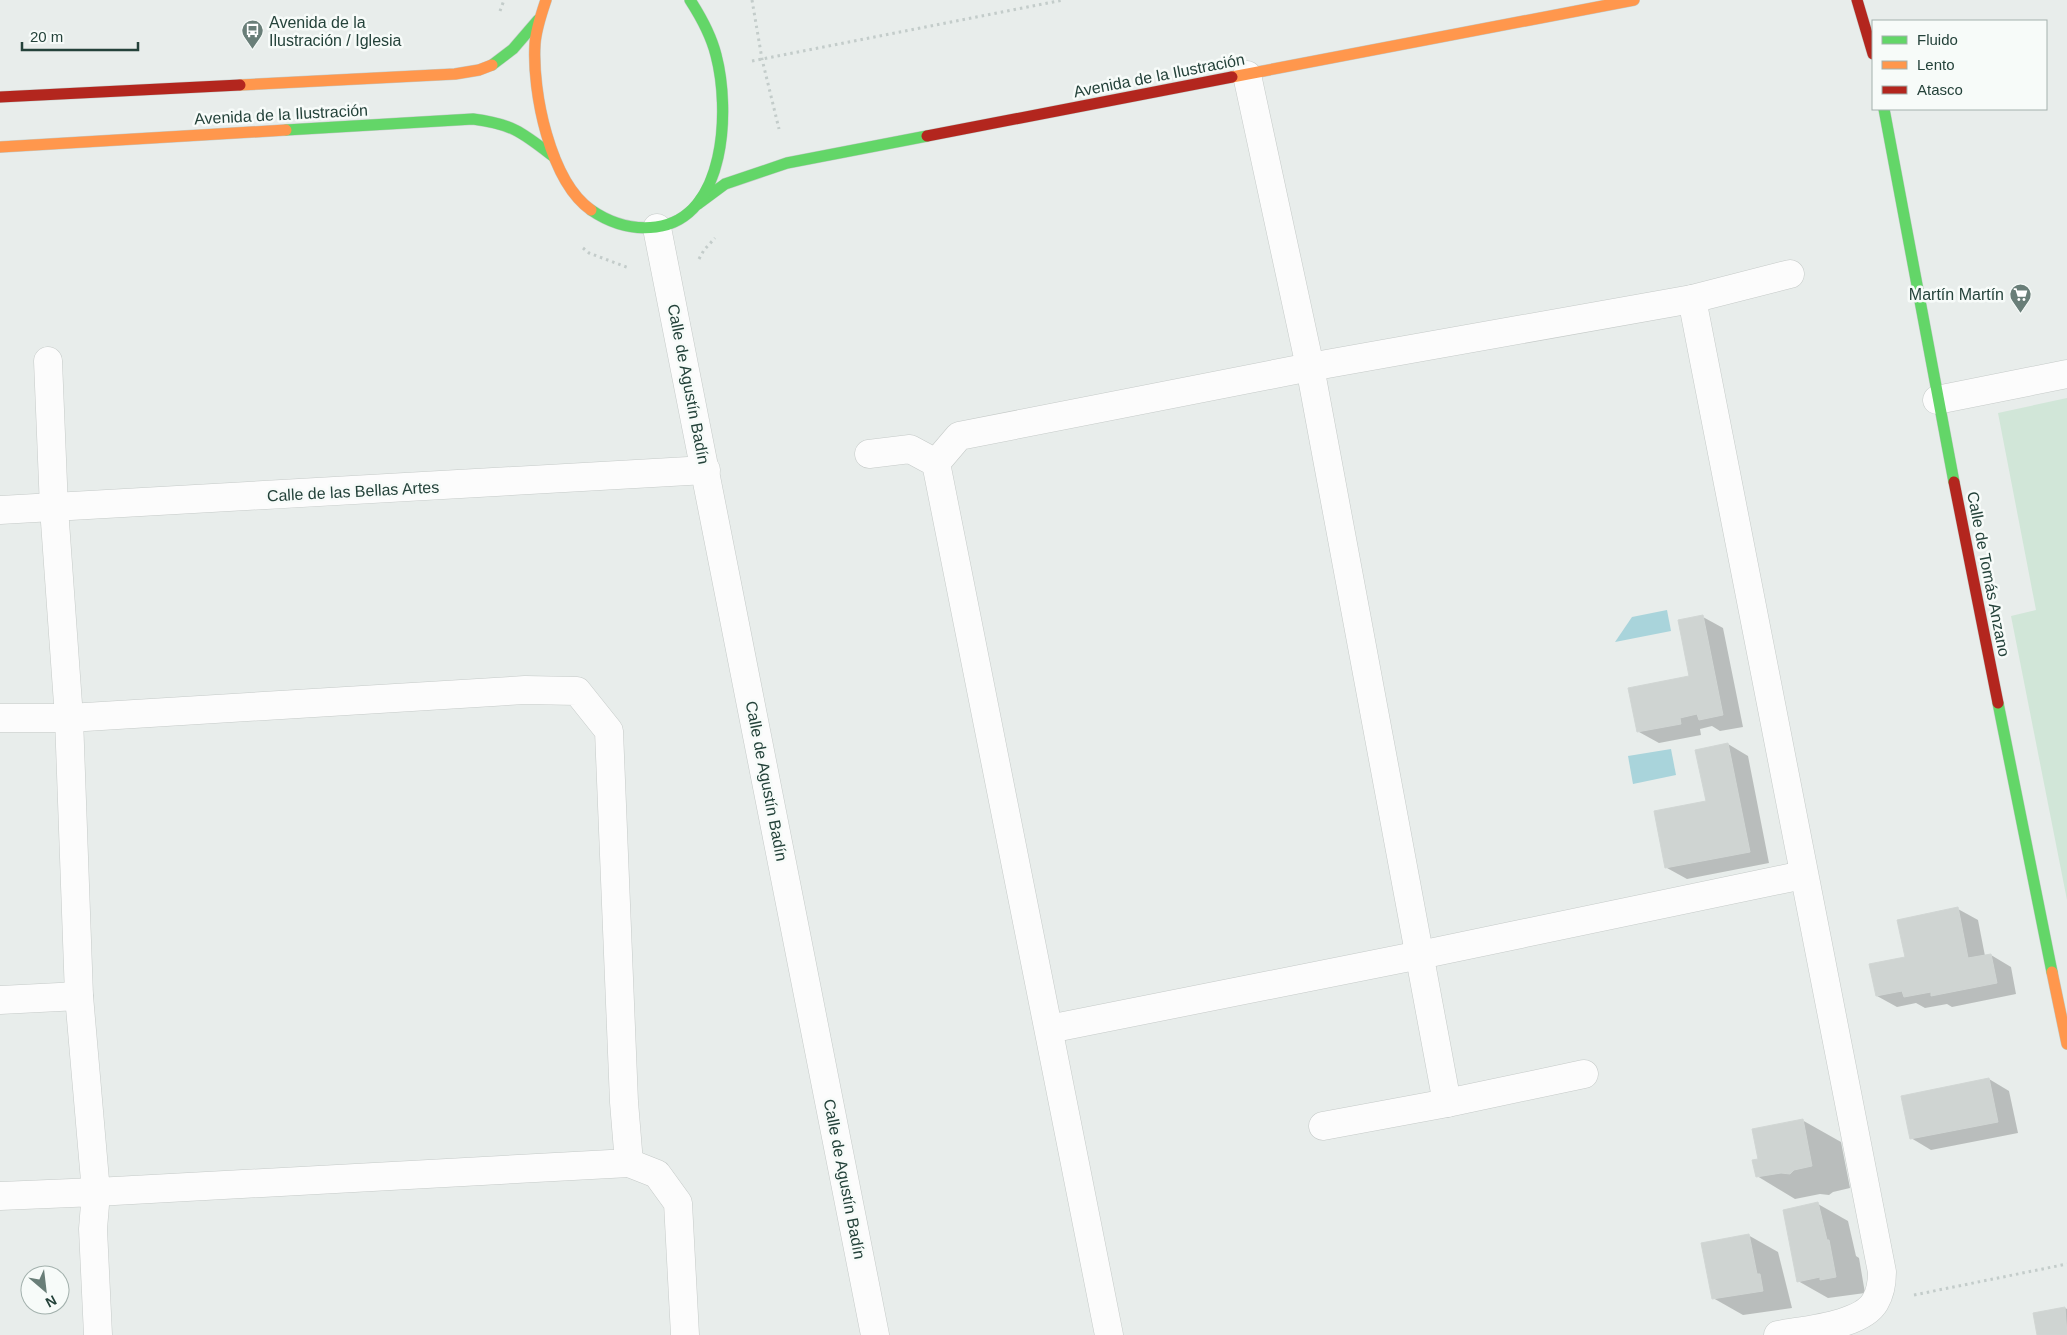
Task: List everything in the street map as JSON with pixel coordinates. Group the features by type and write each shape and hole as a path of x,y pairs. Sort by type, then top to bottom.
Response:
{"street":[{"path":"546,0 538,20 534,49 538,88 544,124 554,157 568,186 590,211 615,223 637,228 657,228"},
{"path":"690,0 704,22 717,57 723,90 719,149 713,175 698,204"},
{"name":"Avenida de la Ilustración","path":"657,228 683,218 698,204 726,184 787,163 1634,0"},
{"path":"1857,0 1872,51"},
{"name":"Avenida de la Ilustración","path":"0,97 455,74 482,69 502,59 523,40 538,20"},
{"path":"1247,75 1310,366 1448,1103"},
{"name":"Calle de Tomás Anzano","path":"1884,110 1937,400 2067,1044"},
{"name":"Avenida de la Ilustración","path":"0,146 473,119 498,122 520,132 554,157"},
{"name":"Calle de Agustín Badín","path":"657,228 875,1335"},
{"path":"936,463 959,436 1310,366 1692,298 1790,274"},
{"path":"1692,298 1803,875 1882,1272 1881,1287 1874,1304 1861,1315 1846,1322 1778,1335"},
{"path":"48,361 54,508 69,718 79,996 96,1192 93,1229 98,1335"},
{"path":"1937,400 2067,374"},
{"path":"869,454 910,449 936,463"},
{"path":"936,463 1109,1335"},
{"name":"Calle de las Bellas Artes","path":"0,510 706,470"},
{"path":"0,718 69,718 525,690 577,691 609,731 624,1102 629,1163"},
{"path":"1049,1030 1803,875"},
{"path":"0,1000 79,996"},
{"path":"1323,1126 1448,1103 1584,1074"},
{"path":"0,1196 629,1163 657,1174 678,1203 685,1335"}],"path":[{"path":"499,13 504,0"},
{"path":"752,0 762,59 787,163"},
{"path":"719,68 1063,0"},
{"path":"582,248 589,253 636,272 645,281 646,290 670,288 698,281 697,263 704,250 716,237"},
{"path":"1874,1304 2067,1264"}],"green space":[{"path":"2067,398 2067,900 2011,616 2036,610 1998,413"}],"water":[{"path":"1667,610 1671,631 1615,642 1632,617"},
{"path":"1671,749 1676,775 1633,784 1628,756"}],"building":[{"path":"1703,615 1723,715 1699,720 1697,714 1680,718 1681,724 1637,732 1628,688 1689,676 1678,620"},
{"path":"1728,743 1750,852 1665,868 1654,811 1706,801 1695,750"},
{"path":"1958,907 1968,958 1991,954 1997,983 1931,996 1931,992 1904,997 1902,991 1876,996 1869,964 1905,957 1897,920"},
{"path":"1989,1078 1998,1122 1910,1139 1901,1096"},
{"path":"1803,1119 1812,1166 1794,1170 1790,1174 1781,1173 1756,1177 1752,1160 1758,1159 1752,1129"},
{"path":"1818,1202 1827,1240 1829,1240 1836,1277 1820,1280 1820,1277 1797,1282 1783,1210"},
{"path":"1749,1234 1757,1274 1760,1274 1763,1291 1712,1299 1701,1243"},
{"path":"2065,1307 2067,1335 2037,1335 2033,1313"}],"traffic: fast":[{"path":"591,210 606,219 622,224 647,228 656,227 680,219 697,204 710,183 718,158 723,103 716,55 702,20 690,0"},
{"path":"492,65 513,49 538,20"},
{"path":"1884,110 1954,482"},
{"path":"286,130 473,119 487,121 517,131 554,157"},
{"path":"698,204 725,184 787,163 927,136"},
{"path":"1998,703 2052,972"}],"traffic: slow":[{"path":"546,0 535,44 537,86 546,134 554,157 565,179 577,197 591,210"},
{"path":"1232,77 1634,0"},
{"path":"240,85 455,74 479,70 492,65"},
{"path":"0,147 286,130"},
{"path":"2052,972 2067,1044"}],"traffic: jam":[{"path":"1857,0 1872,51"},
{"path":"927,136 1232,77"},
{"path":"0,97 240,85"},
{"path":"1954,482 1998,703"}],"place":[{"name":"Avenida de la Ilustración / Iglesia","path":"253,50"},
{"name":"Martín Martín","path":"2020,313"}]}
